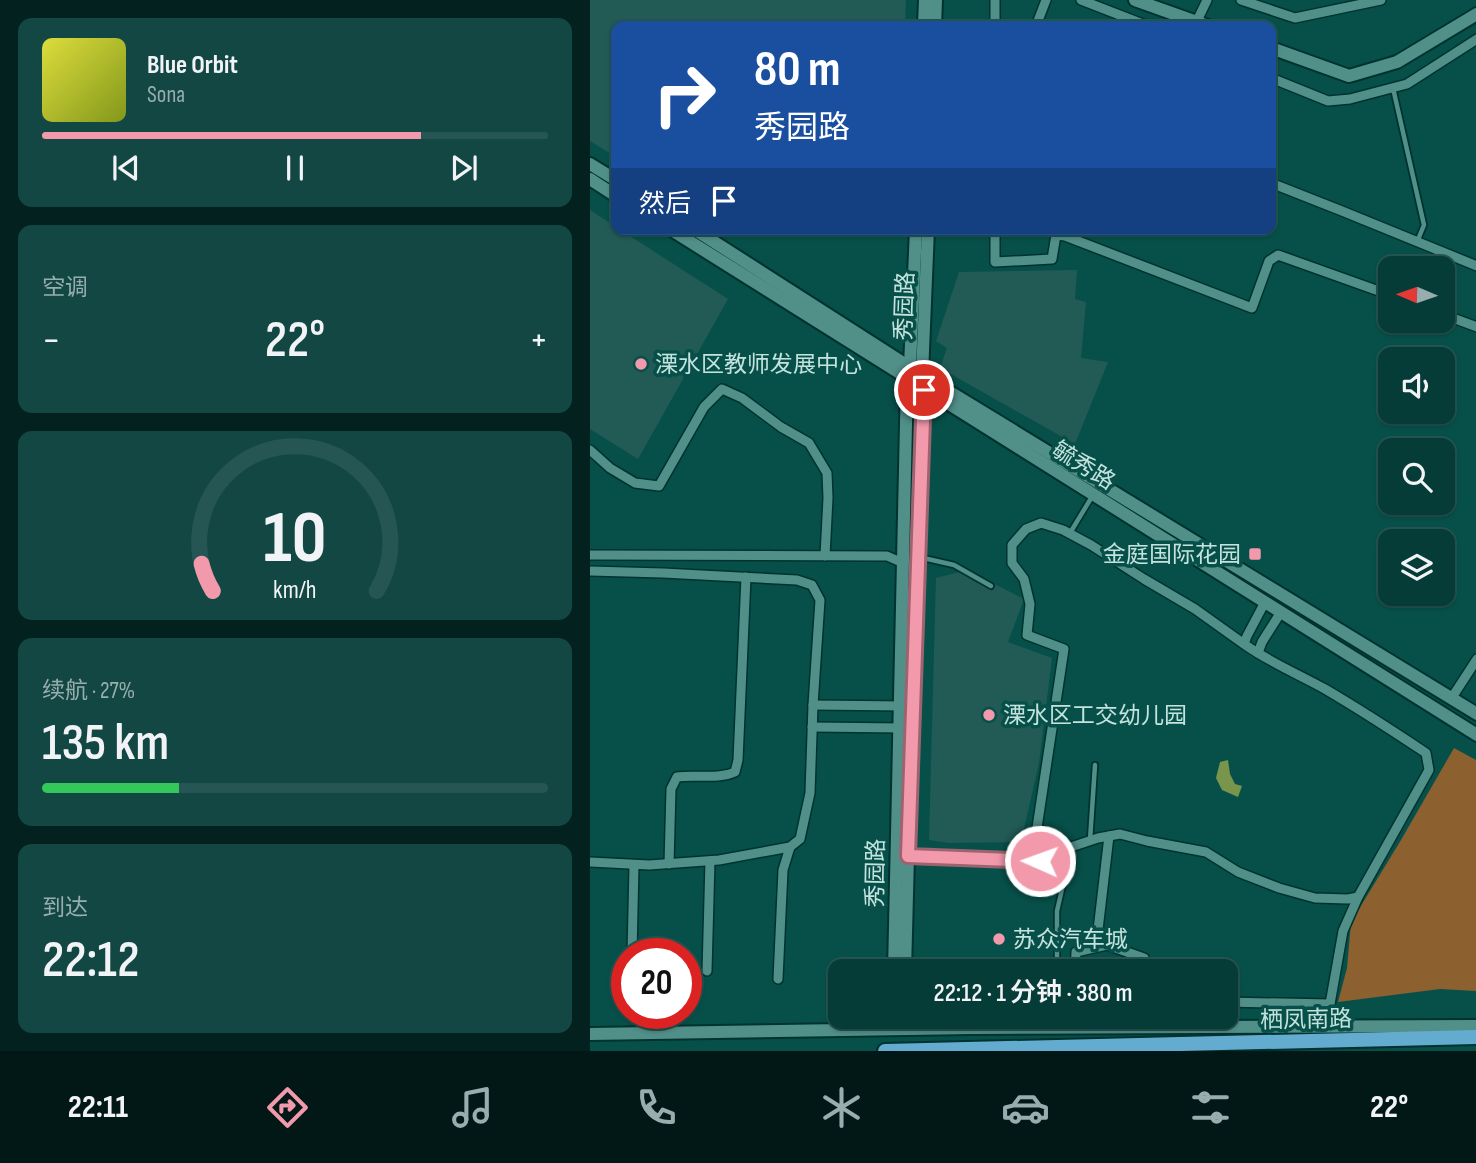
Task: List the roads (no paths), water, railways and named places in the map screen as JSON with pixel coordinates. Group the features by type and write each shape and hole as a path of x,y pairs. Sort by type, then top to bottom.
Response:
{"main road":[{"name":"栖凤南路","path":"885,1051 1476,1037"}],"street":[{"path":"924,21 925,0"},
{"path":"935,21 936,0"},
{"path":"995,0 995,21"},
{"path":"1038,21 1046,0"},
{"path":"1081,0 1135,21"},
{"path":"1135,0 1189,21"},
{"path":"1200,21 1207,0"},
{"path":"1241,0 1295,18 1376,0"},
{"path":"1276,50 1349,76 1397,62 1476,15"},
{"path":"1276,80 1328,101 1350,99 1407,84 1476,39"},
{"path":"590,164 611,177"},
{"path":"590,179 611,193"},
{"path":"1276,185 1476,266"},
{"name":"毓秀路","path":"680,235 908,372 922,376 1476,714"},
{"name":"毓秀路","path":"703,235 908,372 924,390 1476,735"},
{"name":"秀园路","path":"907,706 903,563 908,372 916,235"},
{"name":"秀园路","path":"895,959 907,706 918,557 928,235"},
{"path":"995,235 995,262 1052,258 1056,235 1065,236 1252,308 1269,261 1278,256 1378,291"},
{"path":"1455,319 1476,327"},
{"path":"590,450 610,468 635,483 659,486 704,407 722,389 742,398 781,427 809,443 827,473 825,556"},
{"path":"1238,1002 1330,1004 1343,931 1358,897 1429,770 1426,753 1343,700 1258,653 1195,609 1070,533 1041,523 1026,529 1012,545 1012,563 1024,579 1030,604 1027,635 1064,649 1035,841 1062,849 1120,834 1206,852 1238,872 1315,898 1358,897"},
{"path":"590,555 886,556 903,563"},
{"path":"590,571 797,580 812,585 820,600 810,793 799,839 790,847 783,870 778,979"},
{"path":"669,864 671,789 677,777 725,776 735,772 738,760 746,577"},
{"path":"1244,644 1265,603"},
{"path":"1258,653 1261,642 1281,611"},
{"path":"1452,699 1476,659"},
{"path":"813,705 907,706"},
{"path":"812,727 906,728"},
{"name":"秀园路","path":"905,959 908,856 906,728"},
{"path":"1096,947 1109,836"},
{"path":"590,863 634,865 710,861 790,847"},
{"path":"707,971 710,861"},
{"path":"632,938 634,865"},
{"path":"1076,959 1076,951 1107,945 1144,959"},
{"path":"1238,1024 1476,1026"},
{"path":"590,1034 828,1026"}],"lane":[{"path":"1393,88 1424,225 1417,242"},
{"path":"1070,533 1093,495"},
{"path":"918,557 954,565 991,586"},
{"path":"1090,841 1095,765"},
{"path":"908,856 1068,863 1057,911 1057,959"}],"place":[{"name":"溧水区教师发展中心","path":"641,364"},
{"name":"金庭国际花园","path":"1255,554"},
{"name":"溧水区工交幼儿园","path":"989,715"},
{"name":"苏众汽车城","path":"999,939"}]}
